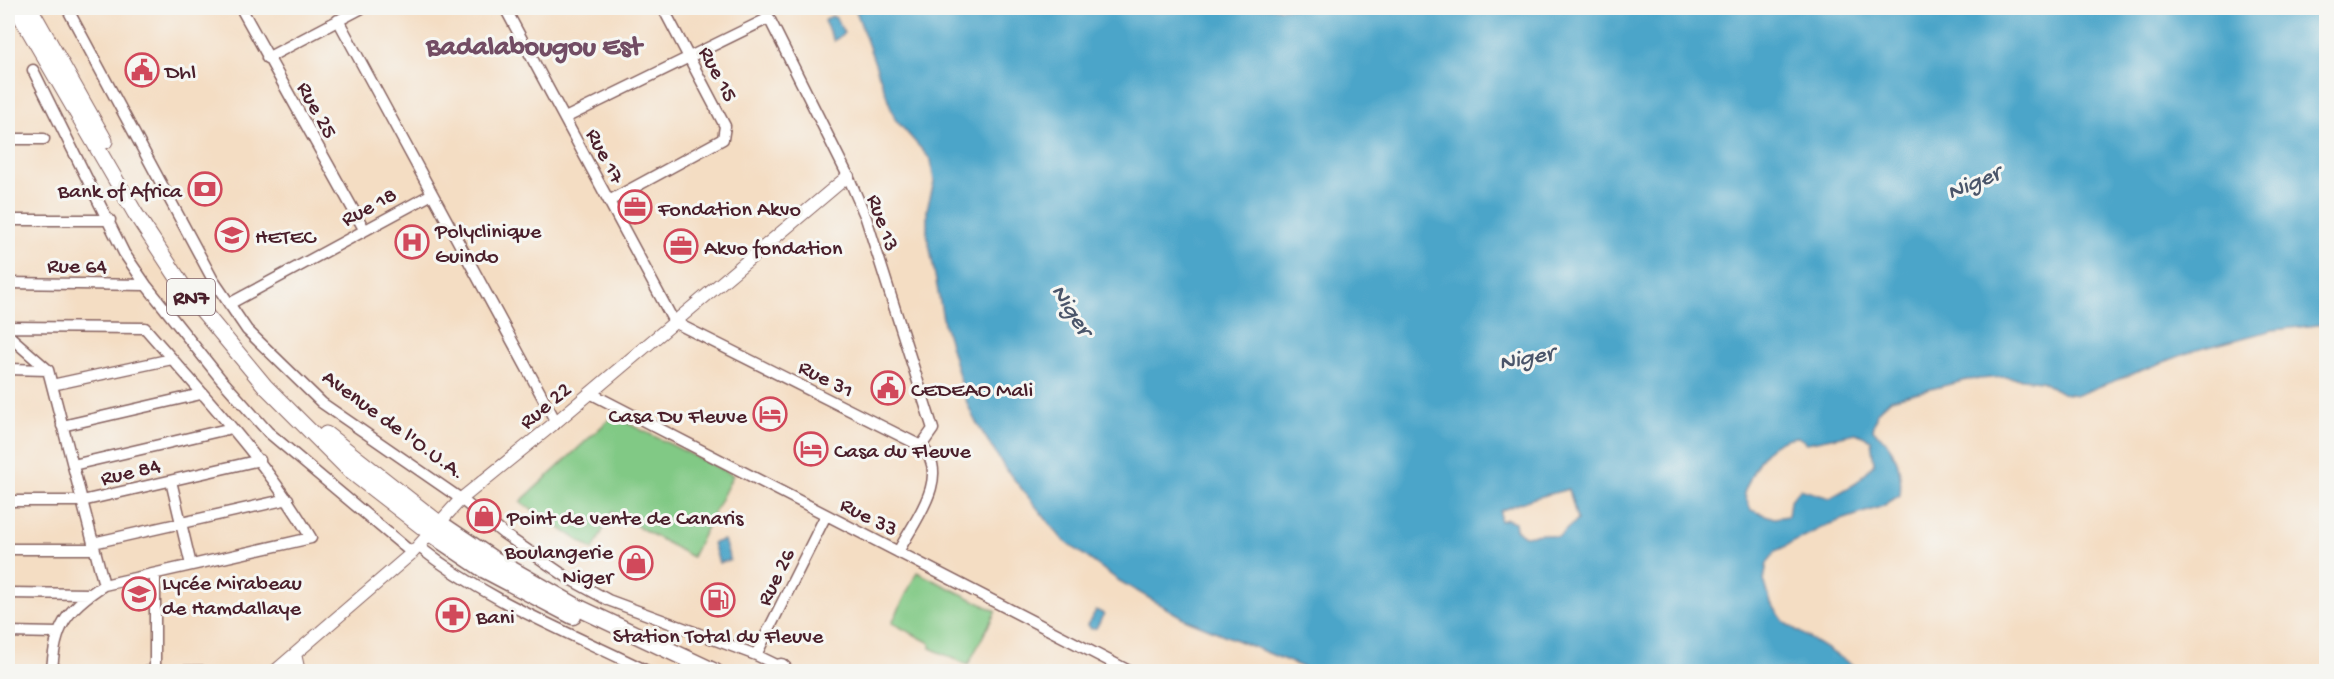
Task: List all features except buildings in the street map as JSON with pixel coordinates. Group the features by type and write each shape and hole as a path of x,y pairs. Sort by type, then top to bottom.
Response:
{"highway":[{"name":"RN7","path":"435,528 485,570 538,599 690,672"},
{"name":"RN7","path":"435,528 578,607 715,672"}],"main road":[{"name":"RN7","path":"16,8 135,213 187,292 282,403 350,471 435,528"},
{"name":"Avenue de l'O.U.A.","path":"30,8 144,210 197,291 272,381 330,438 435,528"}],"street":[{"name":"Avenue de l'O.U.A.","path":"67,8 213,280 247,330 322,403 461,499 541,559 608,600 756,655 786,670"},
{"name":"Rue 25","path":"241,8 364,229"},
{"path":"267,58 362,8"},
{"name":"Rue 17","path":"506,8 674,322"},
{"name":"Rue 15","path":"609,201 723,139 725,126 663,8"},
{"path":"565,118 689,56 766,13"},
{"name":"Rue 13","path":"766,13 848,176 866,218 933,429 921,446"},
{"path":"338,20 556,422"},
{"path":"33,70 110,220 124,253 146,285 220,378 268,432 415,550 501,599 650,672"},
{"path":"8,139 44,139"},
{"name":"Rue 22","path":"274,672 415,550 461,499 848,176"},
{"name":"Rue 18","path":"229,304 432,194"},
{"path":"8,220 110,220"},
{"name":"Rue 64","path":"8,283 146,285"},
{"name":"Rue 31","path":"674,322 921,446"},
{"path":"8,327 145,328 260,460 288,499 311,538 104,585 90,594 68,616 57,633 52,672"},
{"path":"8,335 48,370 104,585"},
{"path":"52,385 172,359"},
{"path":"8,369 48,370"},
{"name":"Rue 33","path":"590,393 1131,672"},
{"path":"62,426 201,394"},
{"path":"73,465 232,428"},
{"path":"898,552 931,489 933,463 921,446"},
{"name":"Rue 84","path":"8,501 82,501 260,460"},
{"path":"171,481 191,565"},
{"path":"8,549 93,546 288,499"},
{"name":"Rue 26","path":"756,655 826,515"},
{"path":"155,573 155,671"},
{"path":"8,593 90,594"},
{"path":"8,632 57,633"},
{"path":"295,654 299,672"},
{"path":"111,672 202,671"}],"green space":[{"path":"613,416 733,475 692,557 612,512 593,550 520,502"},
{"path":"917,572 996,611 968,665 930,648 930,643 892,623"}],"water":[{"name":"Niger","path":"855,8 2326,8 2326,324 2273,330 2193,351 2077,395 2062,393 2041,381 2004,377 1967,380 1891,399 1877,412 1873,430 1887,443 1896,458 1901,485 1900,495 1883,506 1827,525 1776,551 1767,563 1764,580 1771,603 1785,623 1862,671 1526,669 1519,672 1312,671 1185,619 1118,580 1062,539 1005,468 974,419 967,403 944,324 927,233 927,209 934,182 931,160 895,119","holes":["1856,433 1871,440 1874,464 1855,484 1830,498 1800,489 1790,501 1788,516 1774,518 1751,510 1744,493 1752,473 1769,448 1787,439 1798,437 1807,443","1569,489 1577,520 1558,537 1542,534 1524,536 1516,529 1515,522 1507,519 1500,521 1500,511 1531,499"]},
{"path":"832,16 836,18 844,33 834,41 824,21"},
{"path":"724,540 730,560 719,563 713,543"},
{"path":"1096,610 1104,614 1096,628 1091,629 1088,625"}],"place":[{"name":"Dhl","path":"142,70"},
{"name":"Bank of Africa","path":"205,189"},
{"name":"Fondation Akvo","path":"635,207"},
{"name":"HETEC","path":"232,235"},
{"name":"Polyclinique Guindo","path":"412,242"},
{"name":"Akvo fondation","path":"681,246"},
{"name":"CEDEAO Mali","path":"888,388"},
{"name":"Casa Du Fleuve","path":"770,414"},
{"name":"Casa du Fleuve","path":"811,449"},
{"name":"Point de vente de Canaris","path":"484,516"},
{"name":"Boulangerie Niger","path":"636,563"},
{"name":"Lycée Mirabeau de Hamdallaye","path":"139,594"},
{"name":"Station Total du Fleuve","path":"718,600"},
{"name":"Bani","path":"453,615"}],"district":[{"name":"Badalabougou Est","path":"534,44"}]}
